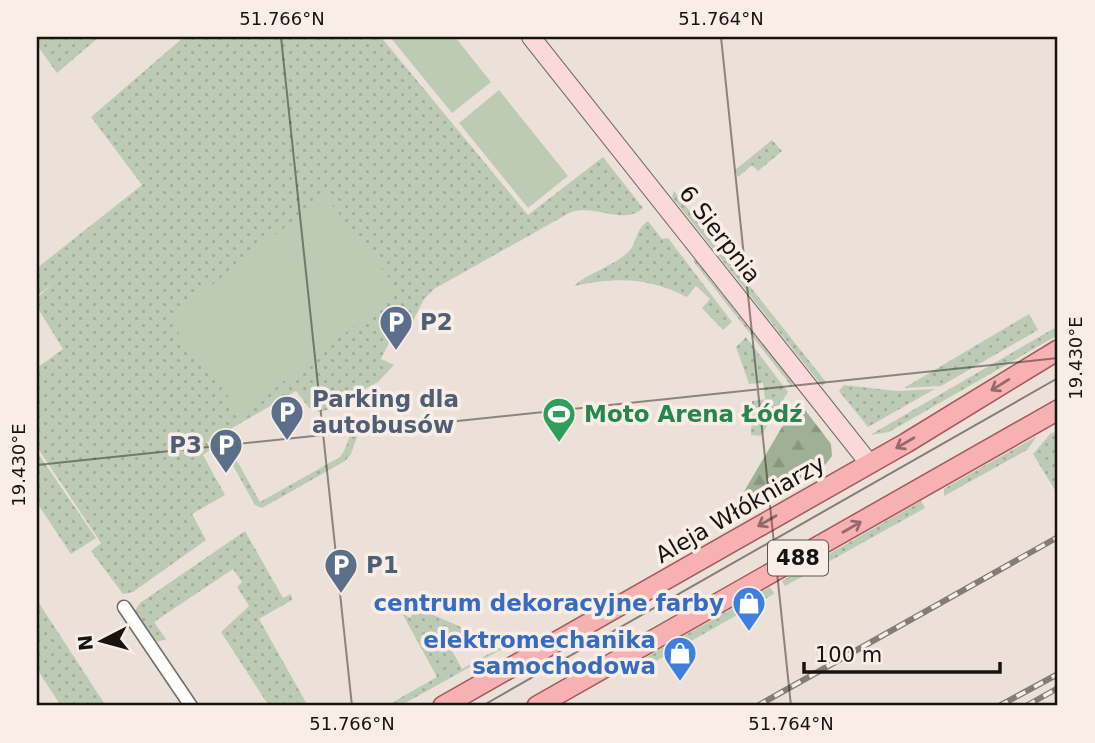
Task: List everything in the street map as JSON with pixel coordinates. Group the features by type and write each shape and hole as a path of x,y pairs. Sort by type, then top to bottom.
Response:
{"main road":[{"name":"Aleja Włókniarzy","path":"443,706 869,463 1058,350"},
{"name":"488","path":"537,706 1058,410"}],"street":[{"name":"6 Sierpnia","path":"531,37 869,463"},
{"path":"124,607 191,706"}],"green space":[{"path":"37,37 99,37 57,73 37,45"},
{"path":"184,37 381,37 528,215 603,157 643,208 627,215 581,210 571,212 434,289 424,299 410,327 392,337 381,359 394,365 378,382 330,409 319,412 309,408 296,391 222,434 260,502 340,457 355,423 358,419 363,419 351,454 345,461 262,508 255,505 217,437 207,442 210,450 203,455 225,495 192,514 206,540 133,592 123,594 91,551 101,543 37,447 37,368 63,349 37,307 37,298 52,284 37,296 37,268 142,185 91,117"},
{"path":"390,37 455,37 491,82 452,113"},
{"path":"499,90 568,176 528,208 459,123"},
{"path":"772,140 782,151 758,171 752,165 738,177 735,170"},
{"path":"674,191 826,382 822,386 672,197"},
{"path":"325,196 399,291 242,414 168,319"},
{"path":"648,221 662,239 668,238 732,322 723,330 702,308 710,299 696,286 687,297 645,282 619,280 574,286 627,253 640,229"},
{"path":"696,258 793,381 792,387 693,261"},
{"path":"1029,314 1038,330 941,386 904,388"},
{"path":"1058,326 1058,335 889,432 870,435"},
{"path":"746,337 788,392 761,436 751,435 752,401 765,399 763,383 749,384 736,347"},
{"path":"844,385 897,391 935,389 868,427 839,391"},
{"path":"799,402 831,444 832,456 825,465 777,492 739,500 792,410"},
{"path":"1058,432 1058,495 1033,454 1051,433"},
{"path":"1037,436 1027,450 944,496 944,489 950,485"},
{"path":"37,452 96,538 71,554 37,503"},
{"path":"921,501 925,508 785,586 782,581"},
{"path":"245,531 283,598 291,594 292,600 259,619 308,706 269,706 221,632 249,606 237,587 242,582 233,569 154,622 166,639 157,642 153,640 135,610 140,603"},
{"path":"770,587 774,594 631,675 625,673 624,670"},
{"path":"37,600 106,706 61,706 37,669"},
{"path":"417,608 461,627 462,632 448,643 462,669 510,642 511,644 400,706 386,706 437,677 402,613 410,618"}],"tram line":[{"path":"482,706 1058,378"}],"railway":[{"path":"757,706 1058,537"},
{"path":"999,706 1058,674"},
{"path":"1026,706 1058,688"}],"place":[{"name":"P2","path":"396,352"},
{"name":"Parking dla autobusów","path":"287,442"},
{"name":"Moto Arena Łódź","path":"559,444"},
{"name":"P3","path":"226,475"},
{"name":"P1","path":"341,595"},
{"name":"centrum dekoracyjne farby","path":"749,633"},
{"name":"elektromechanika samochodowa","path":"680,683"}]}
